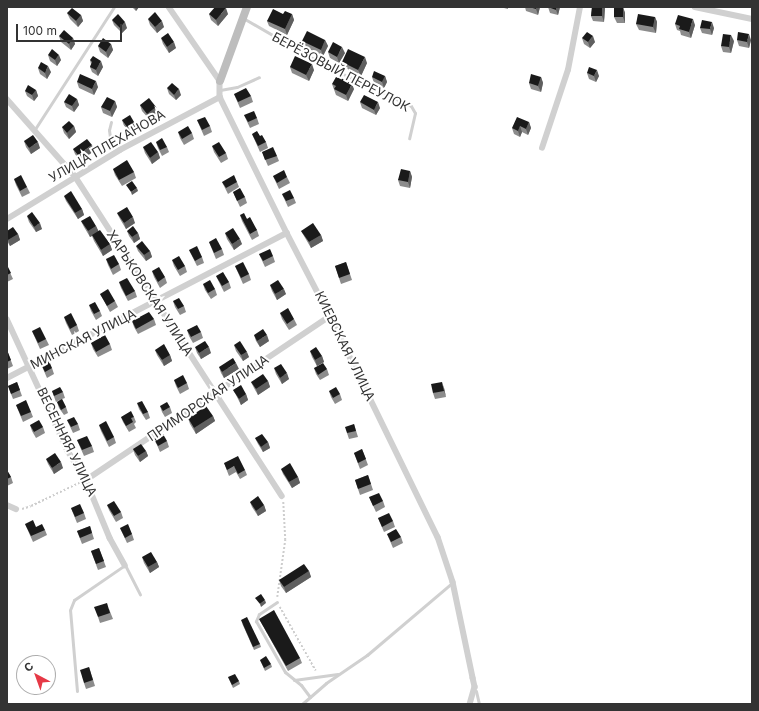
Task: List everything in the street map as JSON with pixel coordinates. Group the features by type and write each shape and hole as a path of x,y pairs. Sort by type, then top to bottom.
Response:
{"street":[{"path":"169,7 220,81"},
{"path":"220,81 247,7"},
{"path":"542,148 568,70 580,7"},
{"path":"695,7 752,19"},
{"name":"КИЕВСКАЯ УЛИЦА","path":"220,81 220,97 287,234 330,316 438,537 453,582 475,687 470,704"},
{"name":"УЛИЦА ПЛЕХАНОВА","path":"7,219 75,176 120,150 220,97"},
{"name":"ХАРЬКОВСКАЯ УЛИЦА","path":"7,99 75,176 282,496"},
{"name":"МИНСКАЯ УЛИЦА","path":"7,378 287,234"},
{"name":"ПРИМОРСКАЯ УЛИЦА","path":"86,480 330,316"},
{"name":"ВЕСЕННЯЯ УЛИЦА","path":"7,319 68,450 86,480 110,538 125,565"},
{"path":"7,505 16,509"}],"lane":[{"path":"35,129 114,7"},
{"name":"БЕРЁЗОВЫЙ ПЕРЕУЛОК","path":"243,18 324,65 411,106 415,113 409,138"},
{"path":"220,90 237,87 259,77"},
{"path":"111,122 109,130 110,137 120,150"},
{"path":"77,691 70,610 71,604 77,596 125,565 140,594"},
{"path":"302,704 338,674 367,655 453,582"},
{"path":"277,602 259,614 256,621 284,672 310,696"},
{"path":"294,680 338,674"},
{"path":"475,687 479,704"}],"path":[{"path":"16,509 31,506 86,480"},
{"path":"282,496 285,540 277,602 319,677"}],"building":[{"path":"215,7 226,8 216,20 209,14"},
{"path":"548,7 556,7 556,10"},
{"path":"592,7 602,7 602,16 591,16"},
{"path":"614,7 623,7 623,17 614,17"},
{"path":"72,8 81,15 76,21 67,13"},
{"path":"273,9 283,14 285,11 292,14 285,29 267,21"},
{"path":"155,12 162,21 155,27 148,19"},
{"path":"118,14 125,22 120,28 112,20"},
{"path":"638,14 655,17 653,27 636,24"},
{"path":"678,15 693,19 689,32 679,29 680,26 675,24"},
{"path":"702,20 712,22 710,29 700,28"},
{"path":"64,30 73,38 69,44 59,36"},
{"path":"307,31 325,40 321,50 302,41"},
{"path":"587,32 593,36 588,42 582,38"},
{"path":"738,32 749,34 747,42 737,40"},
{"path":"168,33 174,42 167,47 161,38"},
{"path":"723,34 731,35 729,47 721,46"},
{"path":"103,38 111,44 106,52 98,46"},
{"path":"333,42 342,47 337,57 328,52"},
{"path":"52,49 59,55 55,60 48,55"},
{"path":"348,49 365,57 358,70 342,62"},
{"path":"93,56 101,61 96,70 90,67 92,62 90,60"},
{"path":"295,56 312,64 306,75 290,67"},
{"path":"41,62 48,66 45,73 38,68"},
{"path":"589,67 597,70 594,76 587,73"},
{"path":"374,71 385,76 382,82 372,77"},
{"path":"80,74 96,81 92,89 77,82"},
{"path":"531,74 541,77 538,86 529,83"},
{"path":"336,77 339,77 352,84 346,95 334,89 336,86 332,84"},
{"path":"172,83 179,89 174,95 167,88"},
{"path":"28,85 36,90 32,95 25,91"},
{"path":"246,88 251,96 238,102 234,94"},
{"path":"69,94 77,99 72,106 64,102"},
{"path":"364,95 378,102 374,110 360,102"},
{"path":"107,97 115,101 110,111 101,107"},
{"path":"149,98 156,107 147,114 140,105"},
{"path":"254,111 257,118 248,122 244,115"},
{"path":"130,115 134,122 127,127 122,120"},
{"path":"205,117 210,126 202,130 197,120"},
{"path":"517,117 529,122 526,129 520,126 518,131 512,128"},
{"path":"69,121 74,126 67,133 62,127"},
{"path":"188,126 192,133 182,139 178,132"},
{"path":"257,131 260,136 262,135 266,142 258,146 252,134"},
{"path":"33,135 38,142 29,148 24,141"},
{"path":"162,138 167,147 160,150 156,142"},
{"path":"87,139 92,145 78,155 73,149"},
{"path":"151,142 158,152 150,158 143,147"},
{"path":"219,142 226,153 219,157 212,146"},
{"path":"273,147 277,156 265,160 262,152"},
{"path":"127,160 134,172 119,180 113,169"},
{"path":"401,169 410,171 408,182 398,180"},
{"path":"284,170 287,177 277,183 273,176"},
{"path":"21,175 27,187 20,191 14,179"},
{"path":"234,175 237,182 226,188 222,182"},
{"path":"132,181 137,188 131,192 126,185"},
{"path":"240,188 245,197 237,201 233,192"},
{"path":"290,190 294,198 286,201 282,194"},
{"path":"71,191 82,209 75,213 64,196"},
{"path":"127,207 133,217 124,223 117,213"},
{"path":"32,212 40,223 34,227 27,216"},
{"path":"244,213 247,219 250,217 257,230 250,234 240,215"},
{"path":"90,216 96,226 88,231 81,221"},
{"path":"313,223 321,235 309,242 301,231"},
{"path":"133,226 138,233 132,237 127,231"},
{"path":"13,227 18,234 8,240 7,231"},
{"path":"233,228 240,239 232,244 225,233"},
{"path":"100,230 110,244 101,250 92,235"},
{"path":"216,238 222,249 214,253 209,242"},
{"path":"142,241 150,251 144,255 136,246"},
{"path":"197,246 202,257 195,261 189,250"},
{"path":"270,249 273,256 263,261 259,254"},
{"path":"114,255 119,264 111,269 106,259"},
{"path":"179,256 185,266 178,270 172,260"},
{"path":"243,262 249,274 241,278 235,266"},
{"path":"346,262 350,274 339,278 335,266"},
{"path":"7,265 11,273 7,275"},
{"path":"159,267 165,277 158,282 152,271"},
{"path":"223,272 229,282 222,286 216,276"},
{"path":"127,278 135,291 126,296 119,282"},
{"path":"210,280 215,289 208,293 203,284"},
{"path":"278,280 284,289 275,294 270,285"},
{"path":"108,289 115,301 107,306 100,294"},
{"path":"179,298 184,306 178,309 173,301"},
{"path":"95,302 100,311 94,314 89,305"},
{"path":"288,308 294,319 287,324 280,313"},
{"path":"149,312 154,319 136,329 132,321"},
{"path":"71,313 77,325 70,329 64,317"},
{"path":"197,325 201,332 191,337 187,330"},
{"path":"40,327 46,339 38,343 32,331"},
{"path":"263,329 267,335 257,341 254,335"},
{"path":"105,335 110,344 96,352 91,343"},
{"path":"205,341 209,347 199,353 195,347"},
{"path":"240,341 247,352 241,355 234,345"},
{"path":"164,344 170,355 162,360 155,350"},
{"path":"316,347 322,356 315,360 310,351"},
{"path":"7,350 11,360 7,362"},
{"path":"233,358 236,363 222,372 219,367"},
{"path":"49,361 52,368 45,372 41,364"},
{"path":"323,363 327,369 318,375 314,368"},
{"path":"281,364 287,373 280,378 274,368"},
{"path":"263,374 268,381 256,389 251,382"},
{"path":"183,375 187,383 178,388 174,380"},
{"path":"17,382 20,390 11,394 8,386"},
{"path":"442,382 444,391 433,393 431,384"},
{"path":"241,385 246,394 239,399 233,390"},
{"path":"60,387 63,392 54,396 52,391"},
{"path":"336,387 340,394 333,398 329,391"},
{"path":"62,399 66,407 61,410 57,402"},
{"path":"26,400 31,412 21,416 16,405"},
{"path":"142,401 148,412 143,414 137,403"},
{"path":"167,402 170,407 163,411 160,406"},
{"path":"206,406 213,416 194,428 188,418"},
{"path":"131,411 134,417 131,418 133,422 126,426 121,417"},
{"path":"74,417 78,424 71,427 67,420"},
{"path":"39,420 43,427 34,432 30,425"},
{"path":"106,421 114,437 107,441 99,425"},
{"path":"354,424 356,431 347,433 345,427"},
{"path":"163,434 167,441 158,446 154,439"},
{"path":"262,434 268,442 261,447 255,438"},
{"path":"87,436 92,446 82,450 77,440"},
{"path":"141,444 146,451 138,456 133,449"},
{"path":"362,449 366,459 358,463 354,453"},
{"path":"55,453 61,462 52,468 46,459"},
{"path":"238,456 245,470 238,474 234,466 227,470 224,463"},
{"path":"290,463 298,477 289,482 281,469"},
{"path":"7,470 11,477 7,479"},
{"path":"368,475 371,484 358,489 355,480"},
{"path":"379,493 383,501 373,506 369,497"},
{"path":"258,496 264,505 256,511 250,502"},
{"path":"114,501 121,512 114,516 107,505"},
{"path":"80,504 84,513 75,517 71,508"},
{"path":"389,513 393,521 382,527 378,518"},
{"path":"33,520 36,527 42,524 45,530 31,536 25,524"},
{"path":"128,524 132,534 125,538 120,528"},
{"path":"90,526 92,533 80,538 77,531"},
{"path":"396,529 401,537 391,542 387,534"},
{"path":"99,548 104,561 96,564 91,551"},
{"path":"151,552 157,562 148,567 142,557"},
{"path":"304,564 309,571 284,587 279,580"},
{"path":"261,594 265,600 260,604 255,598"},
{"path":"107,603 110,613 98,617 94,607"},
{"path":"274,610 300,658 286,666 259,619"},
{"path":"247,617 260,644 253,647 241,620"},
{"path":"266,656 271,664 264,668 260,660"},
{"path":"89,667 93,680 84,683 80,670"},
{"path":"235,674 239,681 232,685 228,677"}]}
